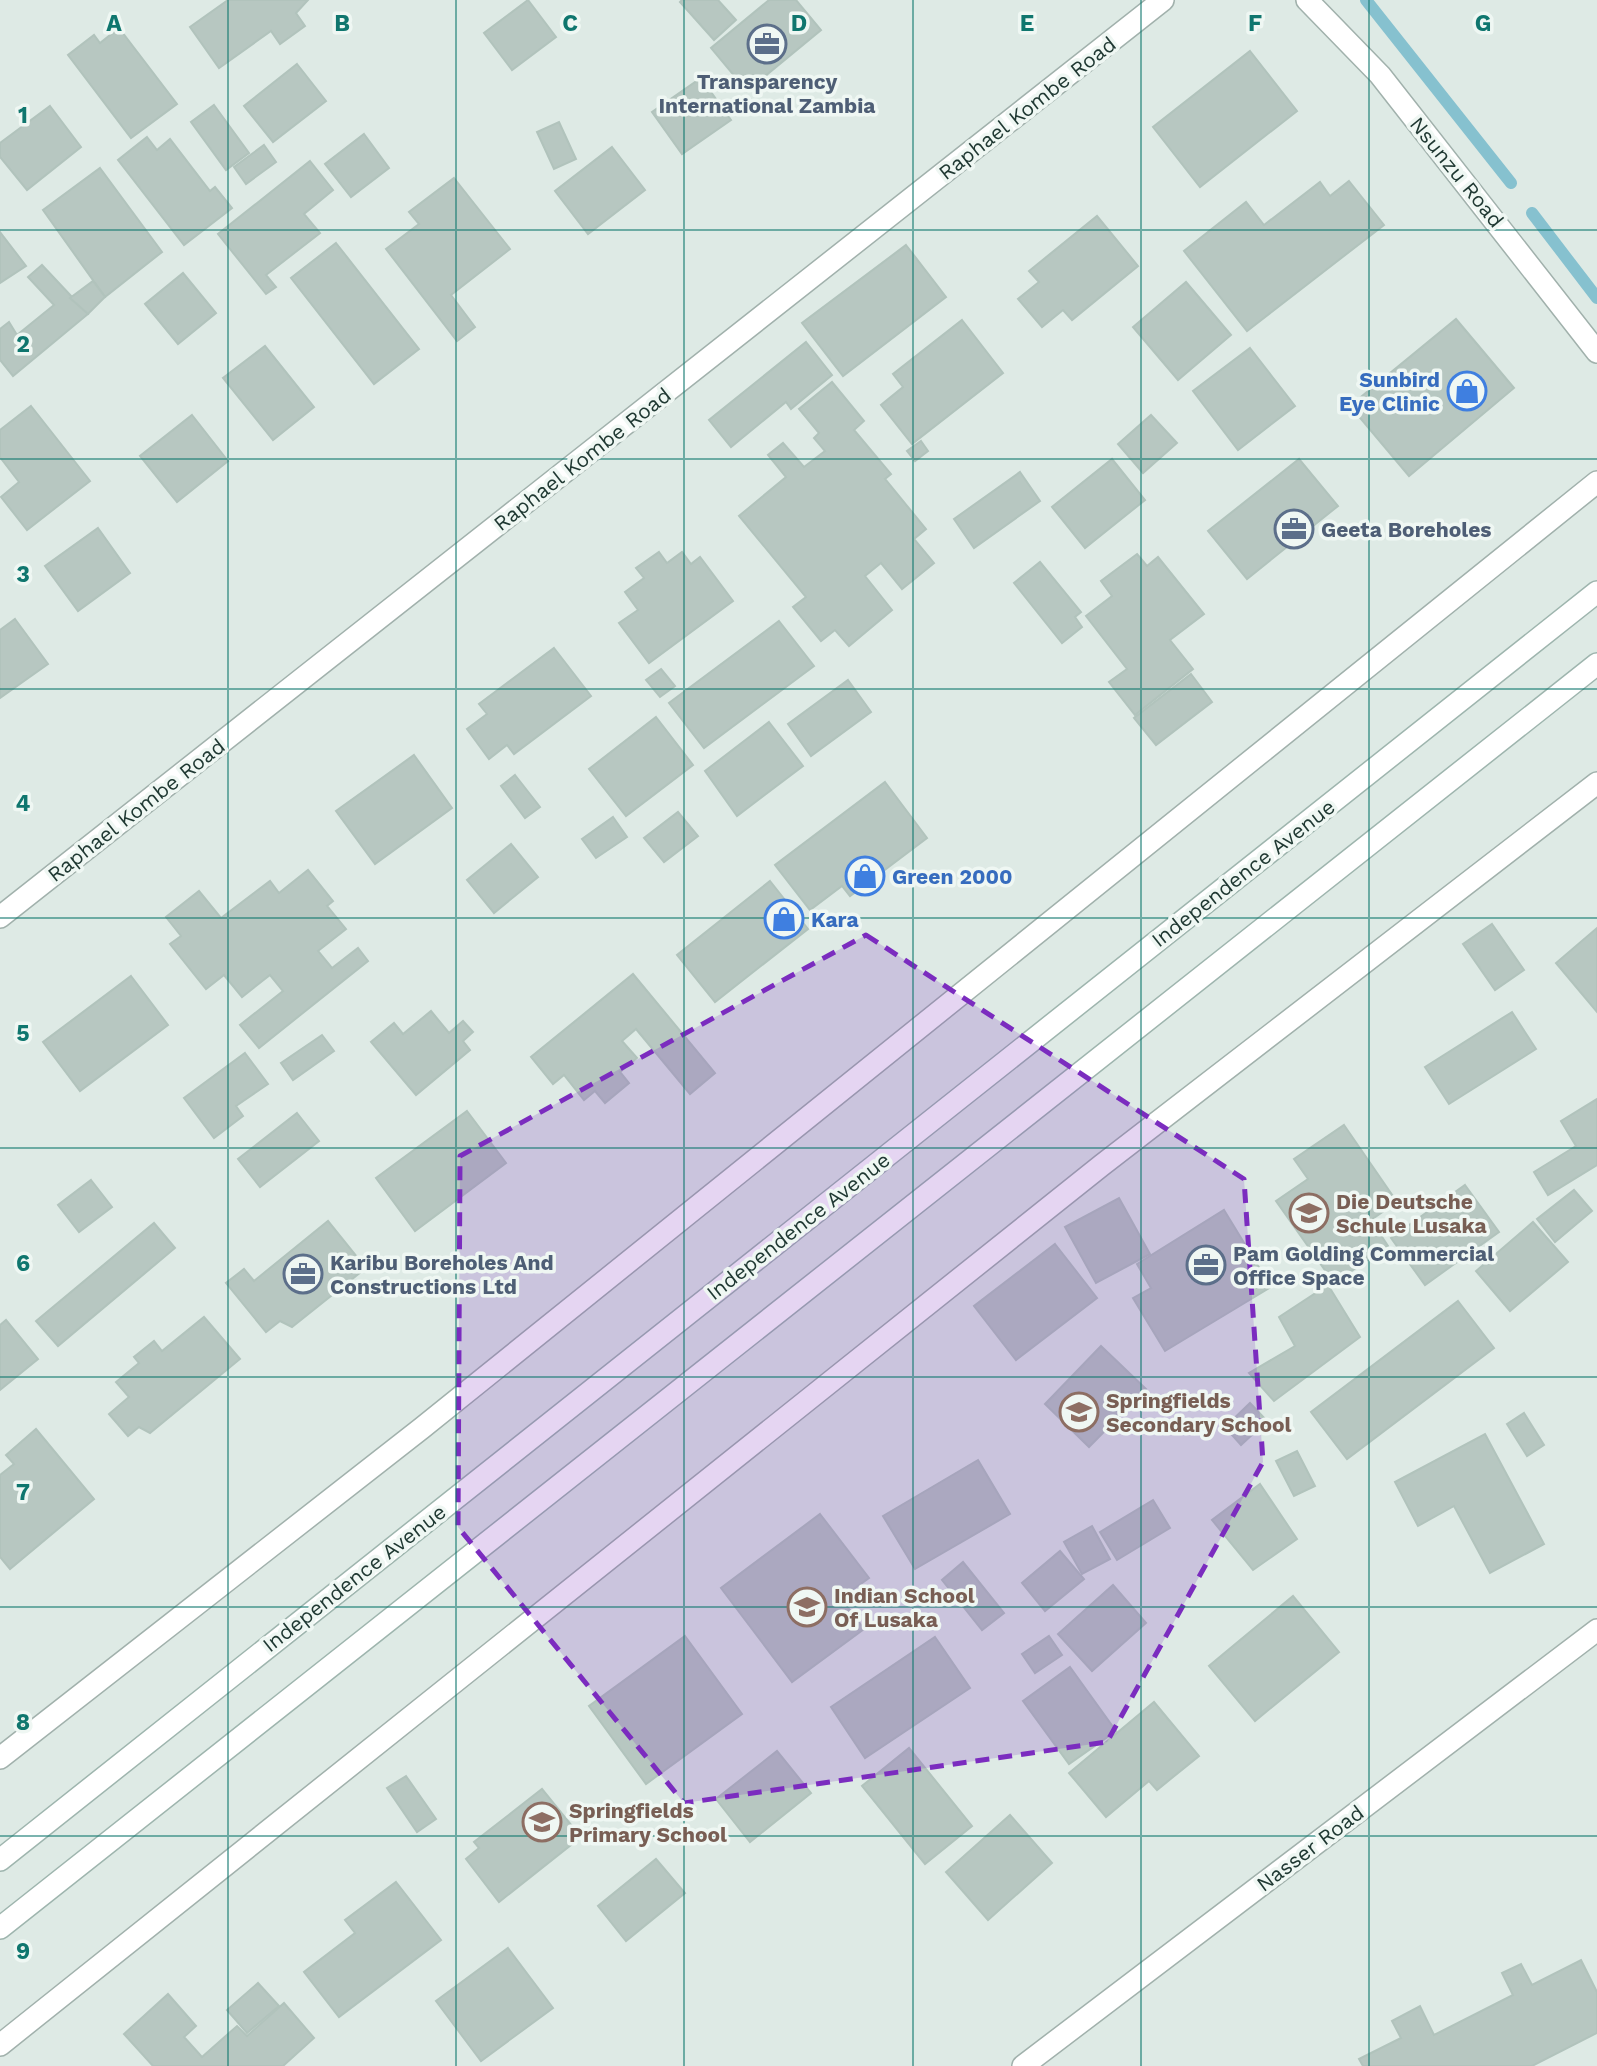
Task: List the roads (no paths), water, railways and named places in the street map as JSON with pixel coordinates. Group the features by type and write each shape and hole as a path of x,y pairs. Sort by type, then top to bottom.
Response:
{"street":[{"name":"Raphael Kombe Road","path":"0,917 1163,0"},
{"name":"Nsunzu Road","path":"1307,0 1380,75 1597,352"},
{"path":"0,1758 433,1419 1597,482"},
{"name":"Independence Avenue","path":"0,1860 1597,592"},
{"path":"0,1928 1597,664"},
{"path":"0,2045 1102,1166 1597,783"},
{"name":"Nasser Road","path":"1023,2066 1597,1630"}],"waterway":[{"path":"1366,0 1511,183"},
{"path":"1532,213 1597,298"}],"place":[{"name":"Transparency International Zambia","path":"767,44"},
{"name":"Sunbird Eye Clinic","path":"1467,391"},
{"name":"Geeta Boreholes","path":"1294,529"},
{"name":"Green 2000","path":"865,876"},
{"name":"Kara","path":"784,919"},
{"name":"Die Deutsche Schule Lusaka","path":"1309,1213"},
{"name":"Pam Golding Commercial Office Space","path":"1206,1265"},
{"name":"Karibu Boreholes And Constructions Ltd","path":"303,1274"},
{"name":"Springfields Secondary School","path":"1079,1412"},
{"name":"Indian School Of Lusaka","path":"807,1607"},
{"name":"Springfields Primary School","path":"542,1822"}]}
